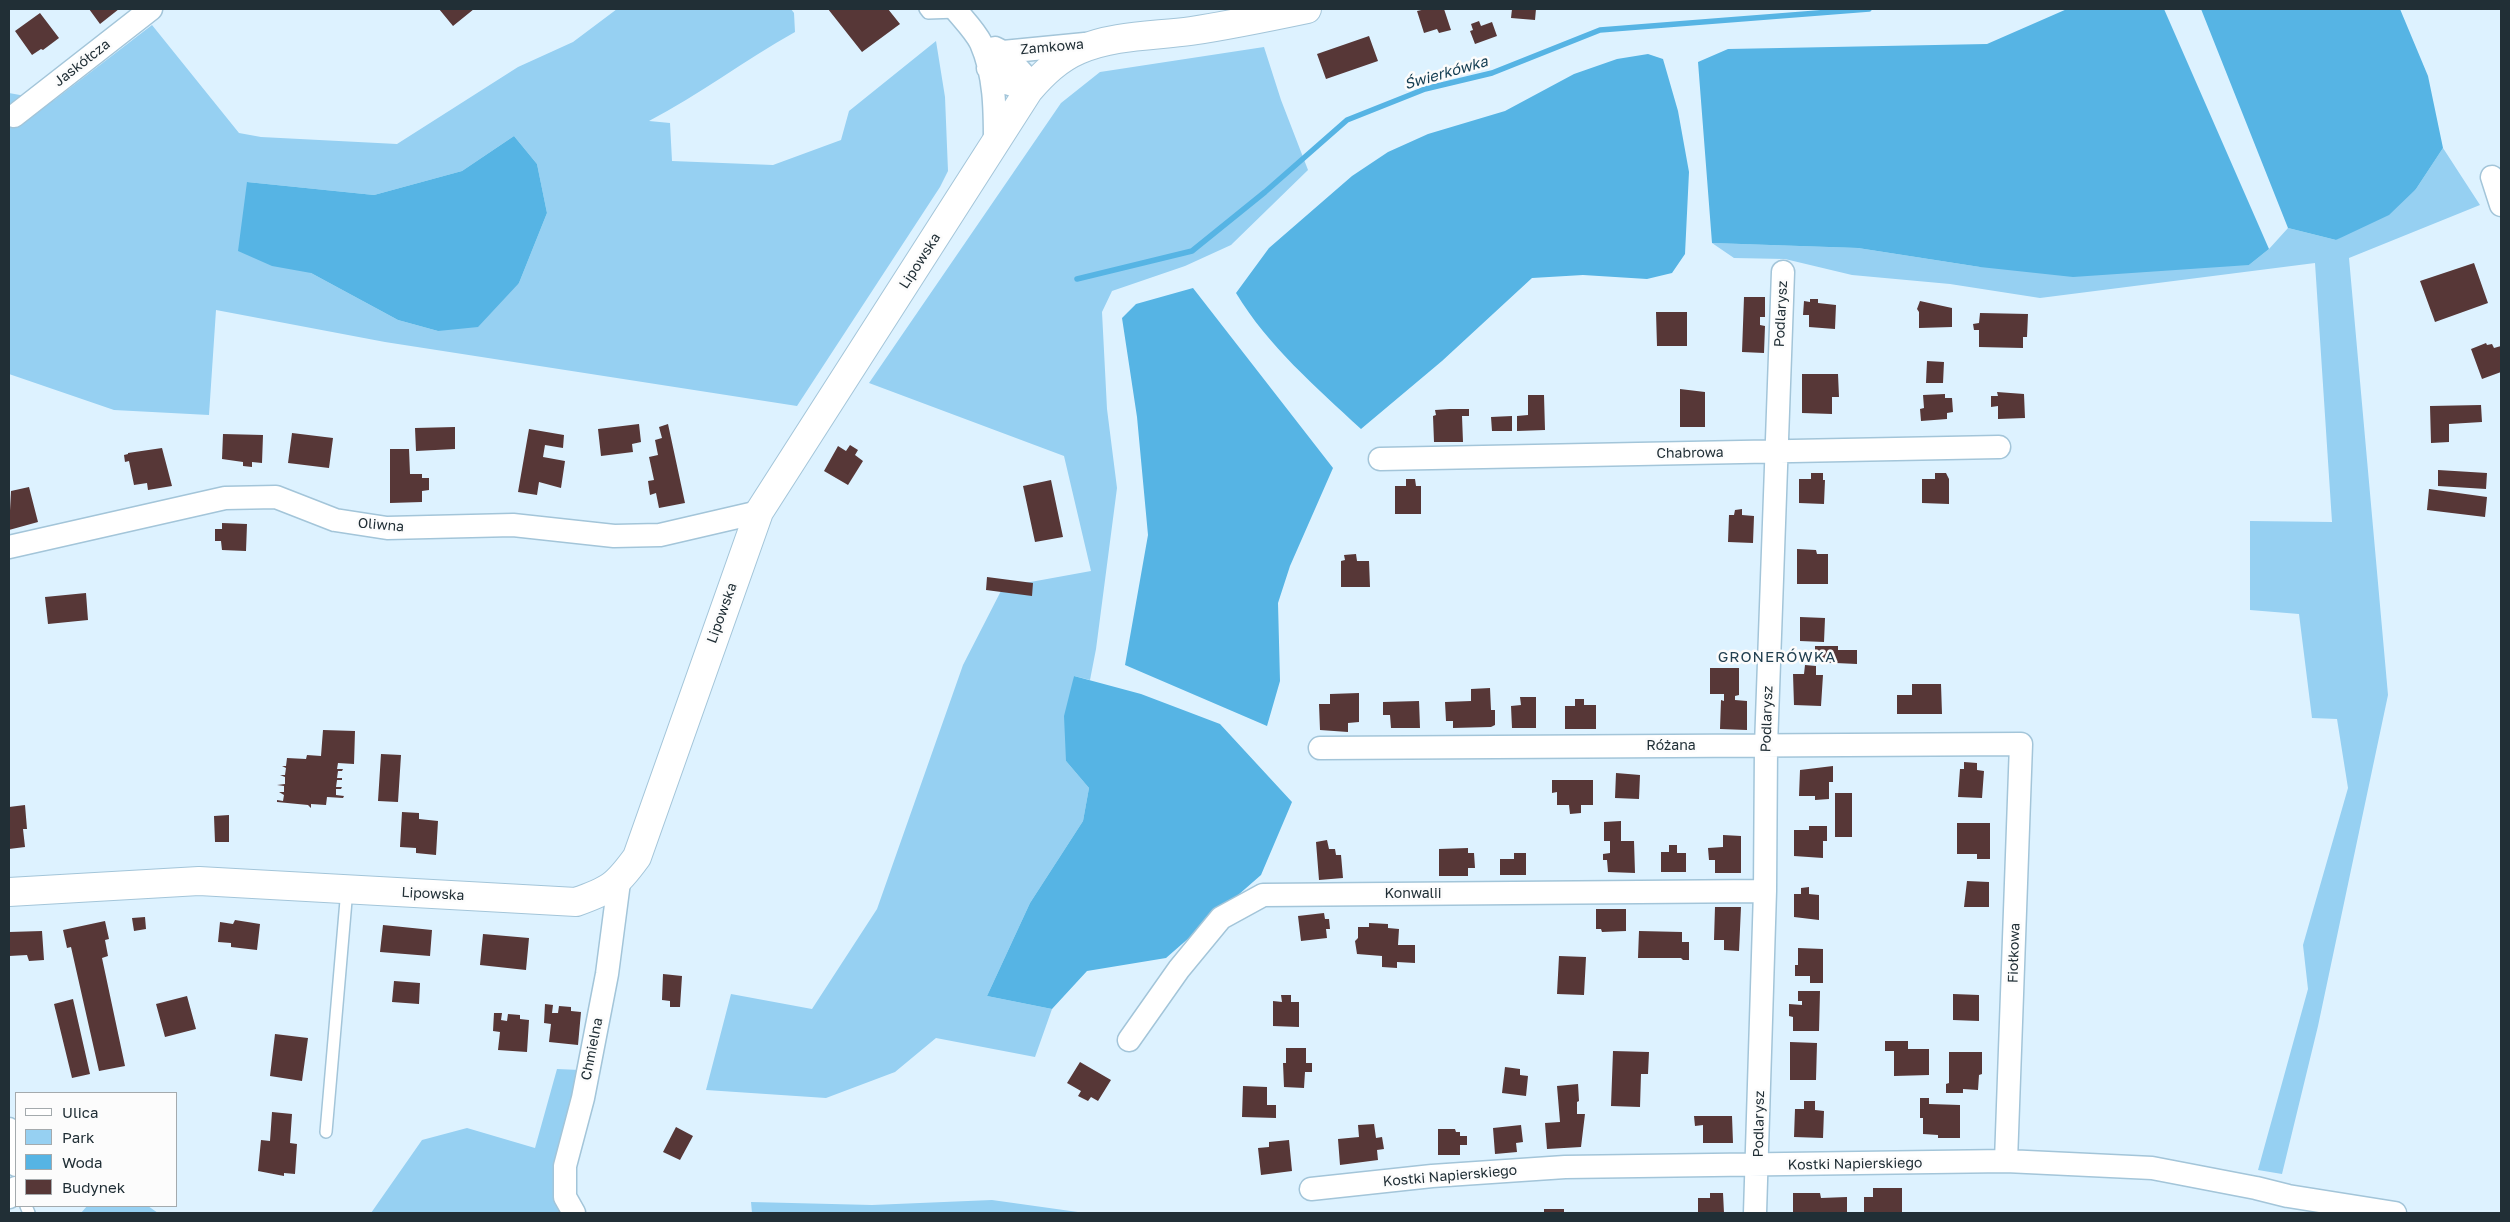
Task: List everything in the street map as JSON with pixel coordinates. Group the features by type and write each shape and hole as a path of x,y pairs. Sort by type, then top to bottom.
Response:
{"street":[{"name":"Jaskółcza","path":"14,116 151,9"},
{"name":"Lipowska","path":"9,892 200,881 576,902 599,894 619,882 636,857 759,512 1031,88 1061,60 1079,50 1101,43 1192,31 1307,9"},
{"path":"956,10 996,60 1003,82 1031,88"},
{"name":"Zamkowa","path":"996,60 1101,43"},
{"path":"995,143 996,60"},
{"path":"2492,176 2501,205"},
{"name":"Podlarysz","path":"1755,1213 1758,1166 1765,891 1766,746 1775,451 1783,272"},
{"name":"Chabrowa","path":"1380,459 1999,447"},
{"name":"Oliwna","path":"9,547 226,498 276,497 335,520 387,528 513,526 614,536 660,535 759,512"},
{"name":"Różana","path":"1320,748 2021,744"},
{"name":"Fiołkowa","path":"2006,1161 2021,744"},
{"name":"Chmielna","path":"574,1213 565,1197 565,1166 582,1098 607,974 619,882"},
{"name":"Konwalii","path":"1129,1040 1179,969 1221,918 1263,895 1765,891"},
{"path":"9,1129 15,1160"},
{"name":"Kostki Napierskiego","path":"1311,1189 1432,1176 1565,1167 1758,1166 2006,1161 2152,1168 2288,1196 2395,1213"}],"lane":[{"path":"925,9 928,13 956,10"},
{"path":"326,1132 347,889"}],"green space":[{"path":"617,9 791,9 794,13 795,32 649,121 670,123 672,161 773,165 841,140 849,111 936,41 945,97 948,171 940,187 797,406 385,342 216,310 209,415 114,410 9,374 9,93 53,101 152,25 239,133 261,137 397,144 518,67 573,42","holes":["514,136 537,164 547,213 519,283 438,331 398,320 311,273 247,182 374,195 462,171"]},
{"path":"1264,47 1281,100 1308,170 1231,245 1185,266 1112,291 1102,312 1107,409 1117,488 1096,649 1090,680 1074,676 1066,761 1089,788 1083,821 1030,903 987,996 1052,1009 1035,1057 936,1038 895,1072 826,1098 706,1090 731,994 812,1009 877,909 963,665 1003,587 1091,571 1064,456 869,383 1061,103 1100,72"},
{"path":"2443,148 2480,205 2349,258 2388,695 2318,1026 2282,1174 2258,1170 2308,989 2303,945 2348,788 2337,719 2312,718 2299,614 2250,610 2250,521 2332,522 2315,263 2040,298 1950,284 1852,275 1785,259 1734,258 1712,243 1858,248 1980,267 2249,265 2269,249 2288,228 2336,240 2416,189"},
{"path":"557,1069 580,1070 564,1213 371,1213 422,1140 467,1128 535,1148"},
{"path":"992,1200 1085,1213 752,1213 751,1202 872,1205"},
{"path":"86,1207 149,1207 158,1213 81,1213"}],"water":[{"path":"2067,9 2164,9 2269,249 2249,265 2073,277 1980,267 1858,248 1712,243 1698,62 1728,49 1987,44"},
{"path":"2201,9 2400,9 2428,76 2443,148 2416,189 2389,215 2336,240 2288,228"},
{"path":"1648,54 1663,59 1678,111 1689,172 1685,254 1672,273 1647,279 1583,275 1532,278 1442,361 1361,429 1278,348 1263,331 1236,293 1269,248 1352,176 1388,152 1428,134 1505,111 1574,74 1617,59"},
{"path":"514,136 537,164 547,213 519,283 478,327 438,331 398,320 311,273 272,266 238,251 247,182 374,195 462,171"},
{"path":"1193,288 1333,468 1290,566 1278,603 1280,681 1267,726 1125,665 1148,535 1137,417 1122,318 1136,304"},
{"path":"1074,676 1141,694 1220,724 1292,802 1261,875 1166,958 1087,971 1052,1009 987,996 1030,903 1083,821 1089,788 1066,761 1064,716"}],"building":[{"path":"89,9 119,9 100,24"},
{"path":"439,9 474,9 453,26"},
{"path":"828,9 888,9 900,24 862,52"},
{"path":"1444,9 1451,30 1439,33 1437,29 1424,33 1417,11"},
{"path":"1512,9 1536,9 1535,20 1511,18"},
{"path":"40,13 59,38 43,50 41,49 32,55 15,31"},
{"path":"1479,21 1481,26 1492,22 1497,36 1475,44 1470,31 1473,30 1471,24"},
{"path":"1369,36 1378,61 1326,79 1317,54"},
{"path":"2474,263 2488,303 2435,322 2420,281"},
{"path":"1744,297 1765,297 1765,317 1760,317 1760,325 1765,326 1764,353 1742,352"},
{"path":"1810,299 1818,299 1818,303 1836,305 1835,329 1809,327 1809,315 1803,315 1804,301 1810,302"},
{"path":"1920,301 1952,308 1952,327 1919,328 1919,312 1917,309"},
{"path":"1656,312 1687,312 1687,346 1657,346"},
{"path":"1980,313 2028,314 2027,337 2023,337 2023,348 1979,347 1979,330 1974,330 1973,324 1979,323"},
{"path":"2486,343 2487,345 2492,344 2494,348 2501,346 2501,372 2482,379 2471,349"},
{"path":"1927,361 1944,362 1943,383 1926,383"},
{"path":"1802,374 1838,374 1839,397 1832,397 1832,414 1802,413"},
{"path":"1680,389 1705,392 1705,427 1680,427"},
{"path":"1997,392 2024,394 2025,418 1998,419 1998,406 1991,407 1991,396 1998,396"},
{"path":"1945,394 1945,398 1952,398 1953,412 1947,413 1947,419 1921,421 1920,409 1924,408 1923,395"},
{"path":"1528,395 1544,395 1545,430 1517,431 1517,416 1528,415"},
{"path":"2481,405 2482,422 2449,424 2449,442 2431,443 2430,406"},
{"path":"1469,409 1469,416 1462,416 1463,442 1434,442 1433,416 1436,415 1435,410"},
{"path":"1512,416 1512,431 1492,431 1491,417"},
{"path":"639,424 641,442 632,444 633,452 601,456 598,429"},
{"path":"668,424 685,503 659,508 656,493 650,495 648,481 654,480 649,457 658,455 655,440 662,438 659,427"},
{"path":"455,427 455,449 416,451 415,428"},
{"path":"529,429 564,435 563,448 545,445 543,457 565,461 561,488 539,482 537,495 518,492"},
{"path":"292,433 333,438 329,468 288,463"},
{"path":"223,434 263,435 262,463 252,462 252,467 243,466 243,462 222,459"},
{"path":"850,445 858,450 855,455 863,461 848,485 824,471 838,446 846,451"},
{"path":"162,448 172,486 148,490 147,483 134,485 129,461 125,462 124,455"},
{"path":"390,449 409,449 410,474 422,474 422,478 429,478 429,490 422,491 422,502 390,503"},
{"path":"2438,470 2487,473 2486,489 2438,486"},
{"path":"1811,473 1823,473 1823,480 1825,480 1824,504 1799,503 1799,479 1811,479"},
{"path":"1935,473 1946,473 1949,479 1949,504 1922,503 1922,479 1935,479"},
{"path":"1406,479 1415,479 1416,486 1421,486 1421,514 1395,514 1395,486 1406,486"},
{"path":"1051,480 1063,537 1035,542 1023,486"},
{"path":"29,487 38,522 9,530 11,491"},
{"path":"2429,489 2487,497 2485,517 2427,510"},
{"path":"1742,509 1742,515 1754,516 1753,543 1728,542 1729,515 1734,515 1735,510"},
{"path":"222,523 247,524 246,551 222,550 221,541 215,541 215,529 222,529"},
{"path":"1797,549 1816,550 1817,554 1828,554 1828,584 1797,584"},
{"path":"1356,554 1357,561 1369,561 1370,587 1341,587 1341,561 1345,560 1344,555"},
{"path":"987,577 1033,583 1032,596 986,590"},
{"path":"86,593 88,620 48,624 45,597"},
{"path":"1800,617 1825,618 1824,642 1800,641"},
{"path":"1815,646 1838,646 1838,650 1857,650 1857,664 1815,662"},
{"path":"1805,665 1816,666 1816,675 1823,675 1821,706 1794,705 1793,674 1804,674"},
{"path":"1710,668 1739,668 1739,695 1735,696 1735,700 1747,701 1747,730 1720,729 1721,700 1724,701 1724,694 1710,694"},
{"path":"1912,684 1941,684 1942,714 1897,714 1897,695 1912,695"},
{"path":"1490,688 1491,710 1495,710 1495,725 1491,727 1453,728 1453,721 1446,721 1445,702 1471,701 1471,689"},
{"path":"1359,693 1359,722 1348,723 1348,732 1320,730 1319,704 1330,704 1330,694"},
{"path":"1520,697 1536,697 1536,728 1512,728 1511,706 1521,705"},
{"path":"1575,699 1584,699 1584,705 1596,705 1596,729 1565,729 1565,706 1575,706"},
{"path":"1419,701 1420,728 1391,728 1390,715 1383,715 1383,702"},
{"path":"323,730 355,731 354,764 338,763 337,769 343,769 338,771 337,778 342,778 342,780 337,780 336,787 342,787 341,789 336,789 336,795 344,796 343,798 327,797 326,805 311,804 311,808 308,805 277,802 277,800 283,801 284,795 279,792 284,792 284,786 277,785 285,784 285,777 280,775 285,775 286,768 282,766 286,766 287,758 306,759 307,755 321,756"},
{"path":"381,754 401,755 398,802 378,801"},
{"path":"1964,762 1977,763 1977,770 1984,771 1982,798 1958,797 1960,769 1964,769"},
{"path":"1833,766 1833,782 1829,782 1829,799 1815,800 1815,796 1799,796 1800,770"},
{"path":"1616,773 1640,775 1639,799 1615,798"},
{"path":"1552,780 1593,780 1593,805 1581,805 1581,813 1570,814 1569,805 1557,805 1557,792 1552,793"},
{"path":"1835,793 1852,793 1852,837 1835,837"},
{"path":"25,805 27,829 23,829 25,847 9,849 9,807"},
{"path":"402,812 419,813 419,819 438,821 436,855 416,853 416,848 400,847"},
{"path":"229,815 229,842 215,842 214,816"},
{"path":"1621,821 1621,841 1634,841 1635,873 1608,872 1607,860 1603,860 1603,854 1610,853 1610,841 1604,841 1604,822"},
{"path":"1957,823 1990,823 1990,859 1977,859 1977,854 1957,854"},
{"path":"1809,826 1827,826 1827,841 1823,841 1823,858 1794,856 1794,830 1809,830"},
{"path":"1723,835 1741,836 1741,873 1715,873 1715,860 1709,860 1708,848 1723,847"},
{"path":"1327,840 1329,849 1335,849 1336,855 1341,855 1343,878 1319,880 1316,842"},
{"path":"1669,845 1677,845 1677,853 1686,853 1686,872 1661,872 1661,852 1669,852"},
{"path":"1468,848 1468,853 1474,853 1475,868 1468,868 1468,876 1439,876 1439,849"},
{"path":"1514,853 1526,853 1526,875 1500,875 1500,859 1514,859"},
{"path":"1967,881 1989,882 1989,907 1964,907"},
{"path":"1809,887 1809,894 1819,895 1819,920 1794,917 1794,894 1801,894 1801,888"},
{"path":"1715,907 1741,907 1739,951 1724,950 1724,940 1714,940"},
{"path":"1596,909 1626,909 1626,931 1602,932 1601,929 1596,929"},
{"path":"1324,913 1325,919 1329,919 1330,929 1326,929 1327,938 1301,941 1298,916"},
{"path":"145,917 146,929 134,931 132,918"},
{"path":"235,920 260,924 257,950 231,947 231,943 218,942 220,922 233,924"},
{"path":"105,921 109,939 105,940 108,956 102,958 125,1066 99,1071 71,947 67,948 63,930"},
{"path":"1369,923 1388,924 1388,928 1399,929 1398,945 1415,945 1415,963 1397,962 1397,968 1382,967 1382,956 1357,954 1355,941 1358,938 1358,927 1369,927"},
{"path":"383,925 432,930 430,956 380,952"},
{"path":"42,931 44,960 29,961 27,955 9,956 9,932"},
{"path":"1639,931 1682,932 1682,942 1689,942 1689,960 1681,958 1638,958"},
{"path":"483,934 529,938 526,970 480,965"},
{"path":"1798,948 1823,949 1823,983 1810,983 1810,976 1795,976 1795,965 1798,965"},
{"path":"1559,956 1586,957 1584,995 1557,994"},
{"path":"663,974 682,976 680,1007 670,1007 670,1001 662,1000"},
{"path":"394,981 420,983 419,1004 392,1002"},
{"path":"1798,991 1820,991 1819,1031 1793,1031 1793,1017 1789,1016 1789,1004 1802,1005 1802,1001 1798,1001"},
{"path":"1953,994 1979,995 1979,1021 1953,1020"},
{"path":"1281,995 1291,995 1291,1002 1299,1002 1299,1027 1273,1026 1273,1001 1282,1002"},
{"path":"187,996 196,1029 165,1037 156,1004"},
{"path":"73,999 90,1074 72,1078 54,1004"},
{"path":"545,1004 553,1005 552,1013 558,1013 559,1006 571,1007 571,1011 581,1012 578,1045 549,1042 551,1024 544,1023"},
{"path":"494,1013 502,1013 501,1020 507,1021 508,1014 520,1015 520,1019 529,1020 527,1052 498,1050 500,1032 493,1031"},
{"path":"275,1034 308,1038 302,1081 270,1076"},
{"path":"1885,1041 1908,1041 1908,1049 1929,1049 1929,1075 1894,1076 1894,1051 1885,1051"},
{"path":"1790,1042 1817,1043 1816,1080 1790,1080"},
{"path":"1286,1048 1306,1048 1306,1063 1312,1063 1312,1072 1305,1072 1304,1088 1284,1087 1283,1063 1286,1063"},
{"path":"1613,1051 1649,1052 1648,1074 1641,1074 1640,1107 1611,1106"},
{"path":"1949,1052 1982,1052 1982,1074 1979,1075 1978,1090 1963,1089 1963,1093 1946,1093 1946,1084 1949,1083"},
{"path":"1080,1062 1111,1080 1098,1101 1091,1097 1088,1101 1078,1096 1081,1091 1067,1083"},
{"path":"1505,1067 1520,1069 1520,1075 1528,1076 1526,1096 1502,1093"},
{"path":"1578,1084 1579,1101 1577,1102 1577,1114 1585,1114 1581,1147 1547,1149 1545,1123 1560,1122 1557,1086"},
{"path":"1243,1086 1267,1087 1267,1105 1276,1105 1276,1118 1242,1117"},
{"path":"1920,1098 1929,1098 1929,1104 1960,1105 1960,1138 1938,1138 1938,1135 1923,1134 1923,1118 1920,1118"},
{"path":"1804,1101 1815,1101 1815,1110 1824,1111 1823,1138 1794,1137 1795,1109 1804,1109"},
{"path":"272,1112 292,1114 290,1143 297,1144 295,1174 284,1173 284,1176 258,1171 261,1140 270,1141"},
{"path":"1694,1116 1732,1116 1733,1143 1703,1143 1703,1125 1695,1126"},
{"path":"1374,1124 1376,1138 1382,1137 1384,1149 1377,1150 1378,1160 1340,1165 1338,1139 1359,1137 1358,1125"},
{"path":"1521,1125 1523,1142 1516,1143 1517,1152 1495,1154 1493,1128"},
{"path":"676,1127 693,1136 680,1160 663,1152"},
{"path":"1438,1129 1455,1129 1456,1132 1460,1132 1460,1136 1467,1136 1467,1145 1460,1145 1460,1155 1438,1155"},
{"path":"1289,1140 1292,1171 1261,1175 1258,1148 1269,1147 1269,1142"},
{"path":"1873,1188 1902,1188 1902,1213 1864,1213 1864,1197 1873,1197"},
{"path":"1710,1193 1723,1193 1724,1213 1698,1213 1698,1198 1710,1198"},
{"path":"1793,1193 1820,1193 1821,1198 1847,1197 1847,1213 1793,1213"},
{"path":"1544,1209 1564,1209 1564,1213 1544,1213"}],"waterway":[{"name":"Świerkówka","path":"1077,279 1192,251 1265,192 1347,120 1425,89 1492,73 1600,30 1869,9"}],"district":[{"name":"GRONERÓWKA","path":"1777,657"}]}
